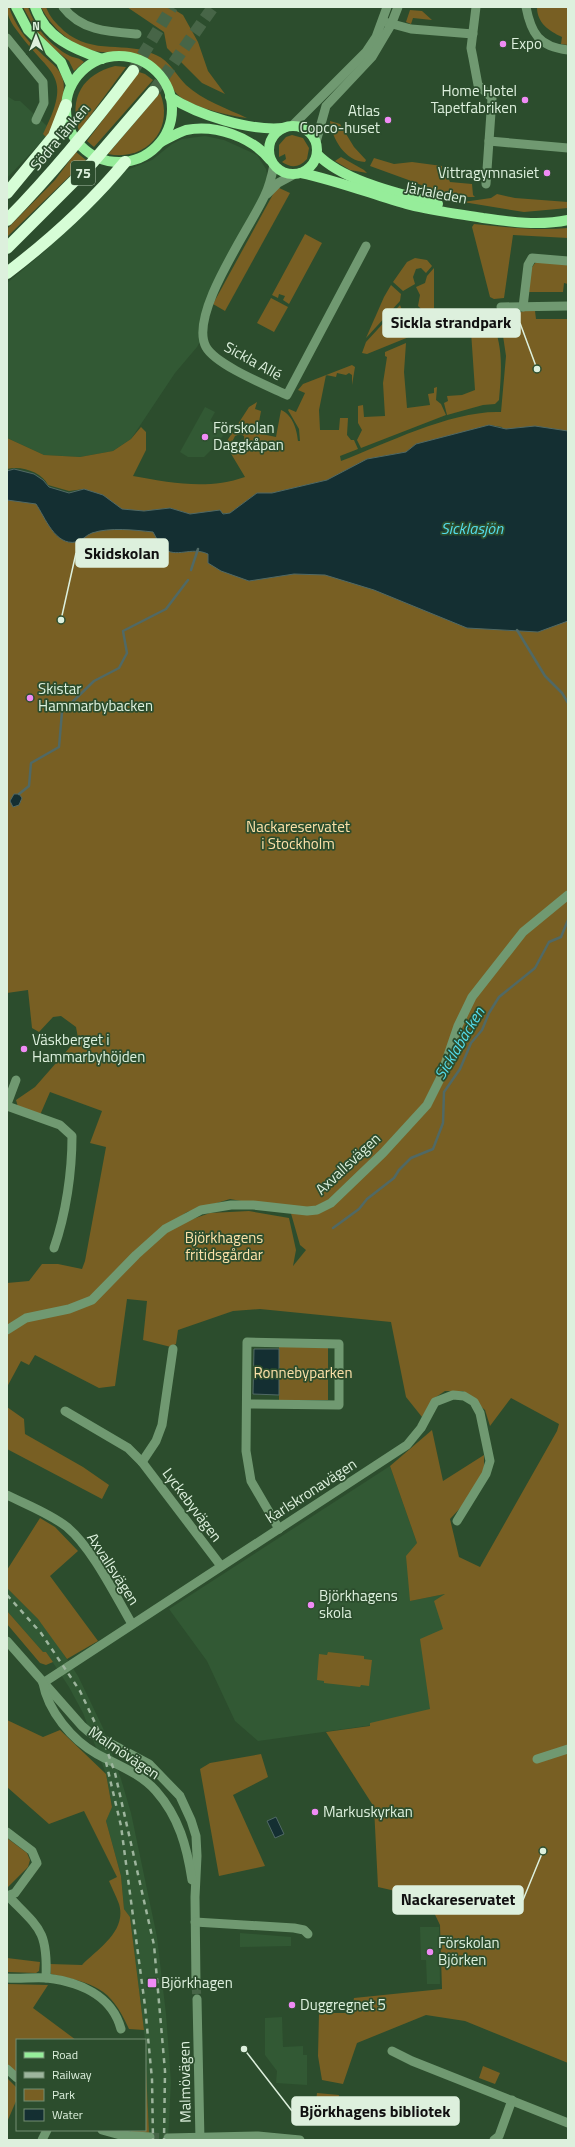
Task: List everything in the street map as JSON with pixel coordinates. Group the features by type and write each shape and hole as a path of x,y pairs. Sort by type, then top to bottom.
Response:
{"highway":[{"name":"Södra länken","path":"7,220 58,166 96,120 133,71"},
{"name":"75","path":"7,248 92,164 153,92"},
{"path":"7,194 54,136 66,105"},
{"path":"7,273 33,253 96,194 125,162"}],"main road":[{"path":"16,7 28,30 62,62 72,85"},
{"path":"34,7 41,21 52,35 71,48 102,59"},
{"path":"161,142 170,120 170,97 158,74 144,63 119,56 102,59 84,69 72,85 66,105 67,123 73,137 83,148 95,157 109,161 125,162 144,155 161,142 185,131 206,129 219,130 257,146 281,171 297,174 312,166 317,154 316,142 309,132 288,127 260,128 227,120 185,107 170,97"},
{"path":"273,164 269,152 270,142 275,134 288,127"},
{"name":"Järlaleden","path":"317,154 323,160 346,174 363,181 392,191 440,204 519,218 538,219 568,215"},
{"name":"Järlaleden","path":"297,174 332,180 413,205 454,213 518,223 540,223 568,220"}],"street":[{"path":"63,7 79,22 94,30 138,34"},
{"path":"288,127 366,52 376,37 387,7"},
{"path":"316,142 326,106 372,57 391,24 398,7"},
{"path":"476,7 471,48 478,85 492,98 486,184"},
{"path":"526,7 530,27 539,38 547,45 568,50"},
{"path":"382,21 411,29 473,34"},
{"path":"7,38 43,82 44,103 36,120"},
{"path":"489,140 568,148"},
{"name":"Sickla Allé","path":"273,164 266,194 209,300 203,330 206,347 211,353 233,368 287,395 366,246"},
{"name":"Sickla Allé","path":"266,194 278,183 297,174"},
{"path":"523,307 528,265 532,258 568,261"},
{"path":"500,307 568,306"},
{"name":"Axvallsvägen","path":"7,1330 26,1318 69,1309 92,1300 160,1233 202,1210 231,1205 253,1205 307,1211 317,1210 331,1203 383,1153 427,1105 440,1079 458,1026 472,997 523,932 568,895"},
{"path":"16,1080 7,1105 60,1126 72,1136 65,1202 60,1232 54,1248"},
{"path":"247,1404 339,1405 339,1344 247,1342 246,1451 251,1481 279,1529"},
{"name":"Lyckebyvägen","path":"142,1462 156,1441 162,1425 173,1349"},
{"name":"Karlskronavägen","path":"43,1683 407,1445 421,1428 435,1402 453,1395 464,1396 474,1402 480,1412 490,1461 486,1474 457,1521"},
{"name":"Lyckebyvägen","path":"65,1411 128,1448 142,1462 221,1566"},
{"name":"Axvallsvägen","path":"7,1495 44,1513 68,1528 91,1556 132,1624"},
{"name":"Malmövägen","path":"7,1640 82,1726 89,1732 149,1764 180,1796 191,1820 196,1836 196,1985"},
{"name":"Malmövägen","path":"43,1683 45,1696 58,1718 77,1738 97,1754 140,1776 156,1790 169,1808 188,1850 195,1897"},
{"path":"537,1759 568,1749"},
{"path":"7,1832 32,1851 37,1863 15,1893 8,1896 29,1915 39,1929 43,1939 46,1959 46,1978"},
{"path":"195,1922 294,1928 304,1930 308,1934"},
{"path":"7,1978 46,1978 76,1984 89,1990 111,2008 118,2017 121,2029"},
{"name":"Malmövägen","path":"197,1999 200,2139"},
{"path":"392,2051 412,2061 568,2123"},
{"path":"7,2069 16,2077"},
{"path":"494,2140 499,2136 512,2100"},
{"path":"42,2140 47,2131"},
{"path":"106,2131 120,2135 150,2137"},
{"path":"168,2138 200,2139 258,2136 300,2140"}],"shaded area":[{"path":"7,96 15,101 20,101 47,126 43,134 46,137 7,178"},
{"path":"205,136 224,140 257,155 266,169 267,175 274,179 208,299 202,338 197,347 175,373 131,439 113,451 80,457 44,455 7,438 7,283 44,252 122,172 152,160 172,144 182,139"},
{"name":"Förskolan Daggkåpan","path":"205,407 215,412 210,421 227,430 216,445 204,457 188,457 180,452"},
{"name":"Björkhagens skola","path":"390,1466 417,1543 410,1601 445,1594 449,1627 431,1717 258,1741 235,1721 207,1661 169,1609"},
{"path":"7,1588 38,1619 53,1638 78,1676 103,1728 121,1779 131,1813 157,1937 166,2014 171,2082 168,2140 149,2140 146,2039 130,1917 124,1909 121,1876 106,1821 112,1806 106,1774 83,1713 69,1687 46,1652 43,1652 7,1611"},
{"name":"Förskolan Björken","path":"420,1927 439,1927 440,1984 427,1984 426,1960 421,1960"},
{"path":"240,1933 291,1937 291,1946 240,1947"},
{"path":"282,2017 283,2047 303,2046 303,2055 307,2055 307,2085 276,2083 277,2071 265,2055 265,2018"}],"green space":[{"path":"7,7 9,7 14,20 26,37 57,68 63,80 64,92 59,113 54,125 46,137 43,134 57,99 57,87 54,77 18,32 9,17"},
{"path":"23,7 28,7 39,29 50,42 63,52 84,62 74,71 69,61 45,42 36,31"},
{"path":"41,7 46,7 56,23 75,39 98,46 133,48 156,55 169,64 182,81 192,90 215,104 247,118 201,107 184,99 178,95 162,72 153,63 140,56 124,52 102,52 74,43 58,30"},
{"path":"127,7 170,7 183,15 198,42 208,71 225,94 202,83 167,48 164,32"},
{"path":"537,7 568,7 568,45 561,44 562,37 548,29 541,22"},
{"path":"410,10 422,11 432,20 413,18 411,24 406,22"},
{"path":"115,66 126,67 79,131 75,108 81,89 94,75"},
{"path":"139,72 145,74 153,80 94,147 87,141"},
{"path":"160,93 164,106 164,119 154,140 145,148 134,153 122,155 108,154"},
{"path":"330,121 340,124 354,147 366,160 365,162 351,158 341,148 331,128"},
{"path":"292,135 303,138 309,148 307,159 301,164 295,166 282,162 286,159 285,154 279,157 279,145 286,137"},
{"path":"76,152 86,160 7,237 7,229 55,180"},
{"path":"341,157 367,173 350,170 335,161"},
{"path":"374,158 394,164 412,162 442,166 442,177 448,177 450,182 472,184 473,195 475,197 449,197 370,166"},
{"path":"277,187 290,193 225,311 213,304"},
{"path":"497,194 515,198 568,202 568,208 524,212 463,202 491,198"},
{"path":"474,224 533,229 568,228 568,238 513,235 504,298 494,299 490,297 472,227"},
{"path":"305,234 322,243 289,304 283,300 285,296 279,294 278,298 272,295"},
{"path":"415,258 427,260 432,266 426,273 421,268 416,269 413,277 415,284 403,291 393,282 407,262"},
{"path":"538,261 566,264 568,266 568,284 564,283 563,292 528,292 532,267"},
{"path":"434,268 434,321 418,306 420,295 416,287 425,283 427,276"},
{"path":"391,285 401,294 400,301 366,338 384,297"},
{"path":"271,298 288,307 274,332 257,323"},
{"path":"400,305 402,310 406,313 411,313 416,308 432,323 431,328 367,354 362,353 366,342"},
{"name":"Nackareservatet i Stockholm","path":"523,311 535,311 536,319 568,319 568,443 506,440 502,427 489,425 416,444 406,452 367,459 327,480 272,493 257,493 230,513 190,514 170,508 145,511 214,533 568,519 568,2063 465,2021 426,2015 357,2043 343,2084 322,2080 318,2056 319,2013 351,2013 354,1998 442,1989 440,1925 425,1894 417,1896 378,1887 374,1807 326,1732 370,1726 370,1723 430,1709 420,1639 443,1629 434,1601 445,1594 410,1601 406,1556 417,1543 390,1466 432,1430 443,1481 484,1455 484,1471 462,1506 450,1519 459,1557 480,1567 557,1431 559,1424 511,1398 490,1426 485,1410 463,1391 445,1391 433,1399 422,1417 406,1397 391,1322 260,1309 233,1311 178,1330 176,1344 171,1347 143,1340 147,1301 127,1299 115,1386 99,1388 35,1355 29,1365 21,1361 7,1387 7,1283 29,1281 42,1264 58,1264 82,1269 85,1261 106,1147 90,1143 102,1111 50,1092 40,1115 18,1107 16,1100 35,1087 78,1038 76,1027 61,1016 53,1017 39,1032 32,1028 28,990 7,993 7,482 117,506 84,489 69,491 48,485 41,476 25,469 7,469 7,438 44,455 80,457 113,451 131,439 141,427 146,432 146,450 133,476 189,484 231,481 245,477 230,452 237,446 242,448 245,445 244,436 240,434 235,436 233,440 235,445 229,450 225,444 249,407 257,402 255,409 261,411 257,433 276,437 281,410 289,415 297,432 298,441 300,441 299,429 288,410 289,409 296,412 305,393 298,390 303,384 326,375 319,410 320,430 339,430 340,418 348,418 347,435 351,440 354,440 358,449 340,456 341,461 399,437 441,422 462,416 501,412 506,356 502,329 503,324","holes":["230,1199 290,1210 300,1245 306,1250 293,1266 296,1250 289,1218 249,1211 210,1213 158,1231 187,1212"]},
{"path":"481,312 486,312 492,322 499,343 501,377 499,400 495,404 483,405 447,415 444,403 448,401 447,396 462,395 475,390 470,317"},
{"path":"406,343 404,372 407,408 430,405 428,394 434,393 434,388 437,387 436,400 441,404 446,415 361,448 357,440 362,430 358,423 358,406 363,405 364,417 385,416 383,383 387,357 385,356 385,352"},
{"path":"352,365 355,367 352,385 352,375 349,373 346,375 337,373 336,377 326,375"},
{"name":"Ronnebyparken","path":"279,1347 328,1347 328,1400 279,1400"},
{"path":"7,1407 24,1419 25,1434 83,1467 109,1485 102,1499 7,1449"},
{"path":"40,1518 55,1527 78,1551 50,1576 98,1641 67,1659 38,1619 7,1588 7,1570"},
{"path":"7,1611 43,1652 46,1652 53,1662 46,1665 40,1663 7,1624"},
{"path":"328,1652 364,1656 364,1659 372,1660 369,1686 361,1685 360,1687 324,1683 324,1681 317,1680 319,1654 327,1655"},
{"path":"7,1720 43,1737 60,1730 106,1774 112,1807 106,1821 121,1876 124,1909 130,1917 144,2030 129,2029 115,2004 99,1989 90,1984 51,1974 50,1964 82,1965 110,1938 115,1931 119,1923 119,1904 109,1881 117,1877 84,1811 49,1824 7,1787"},
{"path":"261,1754 268,1777 233,1795 265,1866 219,1876 200,1769 210,1763"},
{"path":"7,1838 27,1853 30,1860 28,1867 7,1888"},
{"path":"7,1958 40,1962 39,1971 36,1973 7,1972"},
{"path":"7,1984 48,1985 33,2008 75,2039 16,2039 16,2072 7,2065"},
{"path":"483,2066 500,2073 495,2084 479,2078"},
{"path":"146,2068 149,2133 131,2132 146,2131"},
{"path":"7,2078 16,2087 16,2101 7,2122"},
{"path":"317,2093 339,2095 338,2103 316,2101"}],"water":[{"name":"Sicklasjön","path":"489,425 506,429 535,426 568,431 568,621 538,632 467,628 374,590 325,575 294,574 249,581 221,571 208,563 208,554 196,551 178,553 168,551 163,548 153,532 138,530 106,530 92,533 76,542 69,542 62,540 56,535 36,504 7,500 7,471 14,469 34,474 43,480 49,487 69,493 84,489 103,495 122,509 144,511 170,508 190,514 220,510 223,514 230,513 257,493 272,493 327,480 367,459 406,452 416,444"},
{"path":"14,794 19,794 22,798 19,805 13,807 10,801"},
{"path":"254,1349 279,1349 279,1395 253,1394"},
{"path":"276,1817 284,1834 275,1838 267,1821"}],"waterway":[{"path":"191,570 198,549"},
{"path":"19,794 29,786 31,763 59,747 62,712 94,681 119,668 127,653 123,631 166,609 188,580"},
{"name":"Sicklabäcken","path":"517,630 545,676 562,693 568,703"},
{"name":"Sicklabäcken","path":"333,1228 359,1209 367,1199 394,1178 399,1170 411,1158 433,1149 443,1123 444,1092 460,1069 471,1043 482,1030 489,1013 499,997 535,968 549,942 561,937 568,920"}],"tunnel":[{"path":"133,71 172,7"},
{"path":"153,92 213,7"},
{"path":"196,1985 197,1999"},
{"path":"150,2137 168,2138"}],"railway":[{"path":"7,1595 41,1633 80,1691 104,1742 115,1773 154,1945 165,2071 164,2140"},
{"path":"106,1762 121,1826 145,2006 152,2079 153,2140"}],"place":[{"name":"Expo","path":"503,44"},
{"name":"Home Hotel Tapetfabriken","path":"525,100"},
{"name":"Atlas Copco-huset","path":"388,120"},
{"name":"Vittragymnasiet","path":"547,173"},
{"name":"Sickla strandpark","path":"537,369"},
{"name":"Förskolan Daggkåpan","path":"205,437"},
{"name":"Skidskolan","path":"61,620"},
{"name":"Skistar Hammarbybacken","path":"30,698"},
{"name":"Väskberget i Hammarbyhöjden","path":"24,1049"},
{"name":"Björkhagens skola","path":"311,1605"},
{"name":"Markuskyrkan","path":"315,1812"},
{"name":"Nackareservatet","path":"543,1851"},
{"name":"Förskolan Björken","path":"430,1952"},
{"name":"Björkhagen","path":"152,1983"},
{"name":"Duggregnet 5","path":"292,2005"},
{"name":"Björkhagens bibliotek","path":"244,2049"}],"park label":[{"name":"Björkhagens fritidsgårdar","path":"224,1246"}]}
